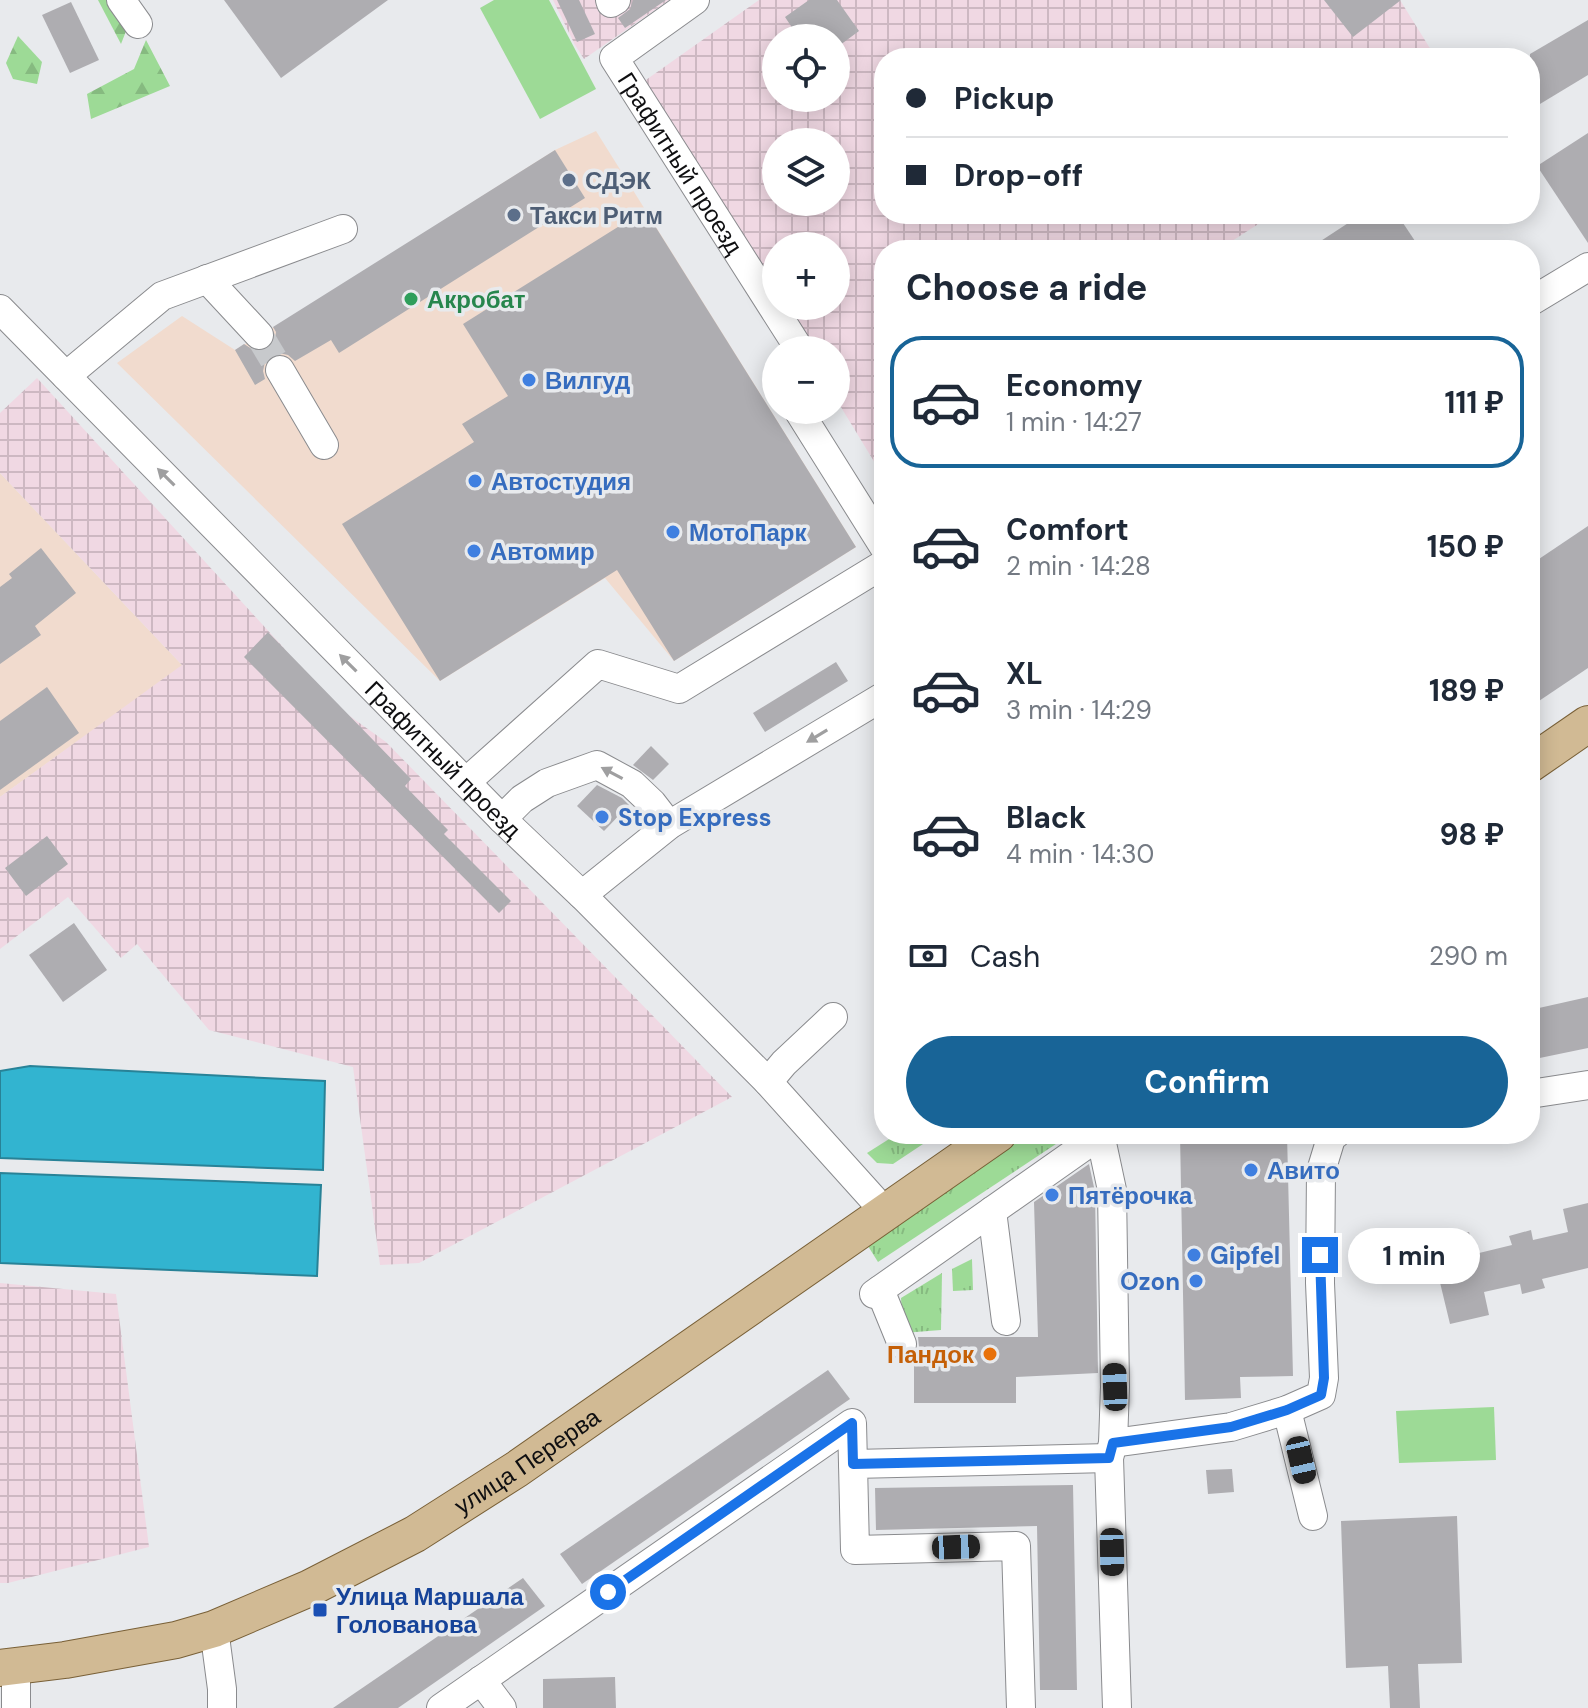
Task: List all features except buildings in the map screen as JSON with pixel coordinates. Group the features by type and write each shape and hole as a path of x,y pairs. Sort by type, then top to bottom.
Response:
{"main road":[{"path":"1540,757 1588,724"},
{"name":"улица Перерва","path":"8,1668 176,1640 214,1629 310,1588 415,1534 517,1469 984,1144"}],"street":[{"path":"121,0 138,24"},
{"path":"610,0 611,3 616,0"},
{"name":"Графитный проезд","path":"695,0 614,58 791,336"},
{"path":"66,376 162,296 343,229"},
{"path":"1540,296 1588,267"},
{"path":"207,279 259,335"},
{"name":"Графитный проезд","path":"0,309 502,819 768,1082 885,1212"},
{"path":"280,370 324,445"},
{"path":"807,424 874,531"},
{"path":"466,782 598,664 679,689 874,570"},
{"path":"582,895 669,825 874,702"},
{"path":"502,819 522,799 547,783 597,765 632,784 669,825"},
{"path":"768,1082 833,1017"},
{"path":"1540,1092 1588,1085"},
{"path":"902,1344 877,1292 1086,1144"},
{"path":"1102,1144 1112,1190 1115,1387 1111,1450 1117,1708 1109,1708"},
{"path":"853,1464 1111,1450 1231,1427 1287,1410 1321,1395 1324,1378 1320,1283 1321,1171 1329,1144"},
{"path":"992,1211 1006,1321"},
{"path":"1287,1410 1313,1516"},
{"path":"441,1708 852,1423 855,1550 1016,1546 1021,1708"},
{"path":"214,1629 222,1708"},
{"path":"8,1668 16,1708"},
{"path":"481,1680 502,1708"}],"shaded area":[{"path":"553,0 669,0 584,59"},
{"path":"759,0 1400,0 1430,48 874,48 874,224 1258,224 1234,240 874,240 874,461 850,422 850,336 797,336 788,320 850,320 850,232 762,232 762,277 643,82"},
{"path":"596,131 762,397 762,424 779,424 856,547 674,661 605,578 440,681 117,363 182,316 235,350 555,150"},
{"path":"37,378 282,646 326,699 386,742 732,1097 419,1263 380,1265 353,1067 209,1030 137,944 121,958 68,897 0,949 0,797 182,665 0,473 0,413"},
{"path":"0,473 183,666 0,797"},
{"path":"0,1283 116,1294 149,1547 0,1583"}],"green space":[{"path":"98,0 112,0 128,26 121,44"},
{"path":"494,0 549,0 596,89 540,119 480,8"},
{"path":"18,36 42,62 37,84 13,79 6,63"},
{"path":"146,40 170,86 91,119 87,94 134,69"},
{"path":"881,1144 923,1144 893,1164 877,1163 867,1153"},
{"path":"1012,1144 1056,1144 878,1262 868,1246"},
{"path":"972,1259 973,1290 953,1291 952,1269"},
{"path":"942,1273 941,1330 903,1333 901,1298"},
{"path":"1494,1407 1496,1460 1399,1463 1396,1411"}],"water":[{"path":"30,1066 325,1081 323,1170 0,1158 0,1071"},
{"path":"0,1173 321,1185 317,1276 0,1263"}],"tunnel":[{"path":"259,335 280,370"}],"place":[{"name":"СДЭК","path":"569,180"},
{"name":"Такси Ритм","path":"514,215"},
{"name":"Акробат","path":"411,299"},
{"name":"Вилгуд","path":"529,380"},
{"name":"Автостудия","path":"475,481"},
{"name":"МотоПарк","path":"673,532"},
{"name":"Автомир","path":"474,551"},
{"name":"Stop Express","path":"602,817"},
{"name":"Авито","path":"1251,1170"},
{"name":"Пятёрочка","path":"1052,1195"},
{"name":"Gipfel","path":"1194,1255"},
{"name":"Ozon","path":"1196,1281"},
{"name":"Пандок","path":"990,1354"},
{"name":"Улица Маршала Голованова","path":"320,1610"}],"route":[{"path":"608,1592 852,1423 853,1464 1109,1458 1113,1443 1231,1427 1287,1410 1321,1395 1324,1378 1320,1255"}]}
